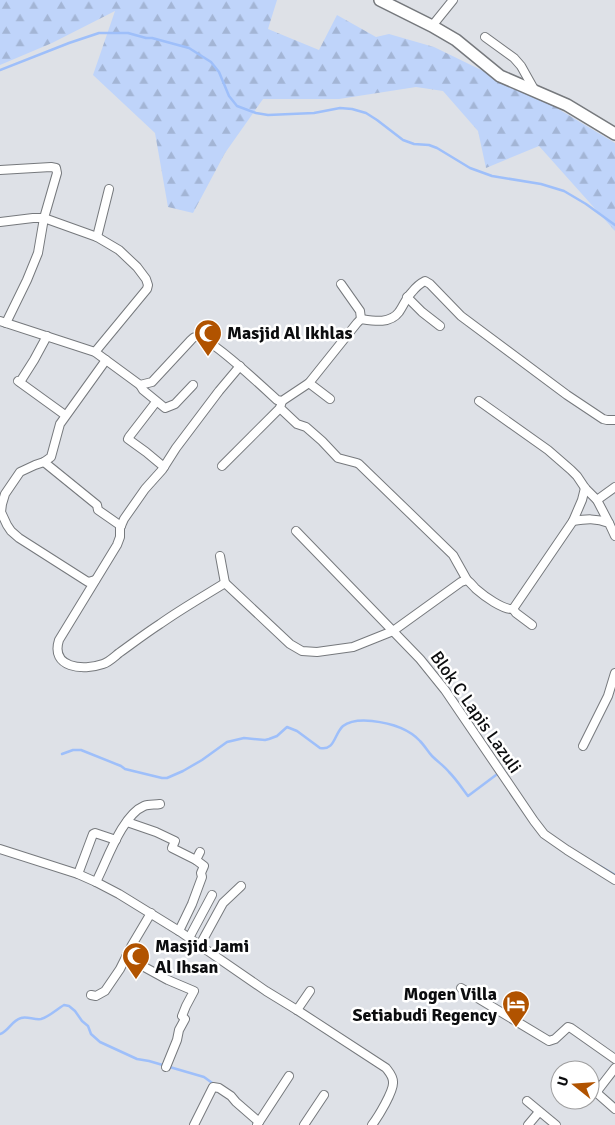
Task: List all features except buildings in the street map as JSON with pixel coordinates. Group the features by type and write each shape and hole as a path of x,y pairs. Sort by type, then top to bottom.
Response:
{"main road":[{"path":"380,0 456,40 500,76 568,105 615,134"}],"street":[{"path":"432,26 453,0"},
{"path":"485,37 514,58 521,66 535,91"},
{"path":"0,170 51,167 56,168 57,173 44,218 38,253 27,280 3,322 95,352 140,385 156,402 165,408 171,406 193,385"},
{"path":"97,237 109,189"},
{"path":"0,222 44,218 97,237 119,250 138,267 146,279 148,285 146,289 95,352"},
{"path":"361,319 380,321 395,316 407,297 419,284 425,281 461,316 567,395 599,416 607,420 615,420"},
{"path":"341,284 360,311 361,319"},
{"path":"407,297 440,326"},
{"path":"222,466 281,404 309,383 361,319"},
{"path":"47,336 19,382 65,415"},
{"path":"140,385 152,382 194,337 200,337 209,342 240,366 281,404 297,424 306,427 338,458 360,464 453,555 467,580 476,589 501,606 513,609 532,625"},
{"path":"95,580 88,582 19,538 11,531 1,512 4,494 20,472 51,457 58,427 106,360"},
{"path":"226,583 162,622 104,664 74,666 61,660 58,656 56,648 59,640 117,545 124,518 219,391 240,366"},
{"path":"309,383 330,399"},
{"path":"479,401 559,459 577,476 585,488 597,500 615,536"},
{"path":"156,402 128,439 164,467"},
{"path":"44,462 97,505 98,510 121,526"},
{"path":"597,500 615,487"},
{"path":"513,609 573,521 585,488"},
{"path":"573,521 599,519 609,523"},
{"name":"Blok C Lapis Lazuli","path":"296,532 420,658 445,690 544,834 615,880"},
{"path":"220,556 226,583 290,644 302,651 317,652 353,647 392,631 467,580"},
{"path":"583,746 608,696 615,673"},
{"path":"96,882 116,840 127,822 137,810 145,806 160,804"},
{"path":"127,822 175,841 172,848 204,866 192,904 179,932"},
{"path":"78,874 93,834 116,840"},
{"path":"0,849 78,874 126,898 386,1068 393,1078 394,1084 372,1125"},
{"path":"196,860 200,852"},
{"path":"200,945 223,903 241,886"},
{"path":"189,938 212,895"},
{"path":"90,995 96,996 105,991 120,969 151,913"},
{"path":"126,956 168,980 194,991 182,1016 185,1019 179,1030 166,1067"},
{"path":"461,988 549,1041 554,1040 568,1027 572,1028 615,1059"},
{"path":"297,1010 310,990"},
{"path":"615,1068 598,1090 598,1094 615,1109"},
{"path":"194,1125 213,1087 219,1088 231,1096 258,1124 289,1076"},
{"path":"304,1125 324,1095"},
{"path":"527,1101 556,1125"},
{"path":"528,1125 539,1112"}],"green space":[{"path":"0,0 277,0 268,29 319,50 337,15 376,37 389,34 434,47 545,101 615,143 615,231 539,146 486,168 478,131 443,91 416,87 339,99 263,99 225,153 193,213 168,207 155,133 93,75 115,11 52,43 0,65"}],"waterway":[{"path":"0,70 99,33 128,33 152,38 189,48 211,62 219,72 229,96 237,106 268,115 314,113 340,108 366,113 403,140 437,148 470,168 492,176 541,184 564,191 615,225"},
{"path":"62,754 73,750 81,750 125,769 167,778 202,760 227,742 244,738 265,740 277,736 287,727 297,731 320,748 325,748 329,747 343,726 353,722 364,721 392,725 404,729 415,736 452,775 468,796 500,772"},
{"path":"591,861 615,875"},
{"path":"0,1034 21,1018 41,1019 64,1005 69,1006 88,1026 91,1034 100,1042 137,1059 204,1077 215,1085"}],"place":[{"name":"Masjid Al Ikhlas","path":"208,357"},
{"name":"Masjid Jami Al Ihsan","path":"136,980"},
{"name":"Mogen Villa Setiabudi Regency","path":"516,1028"}]}
